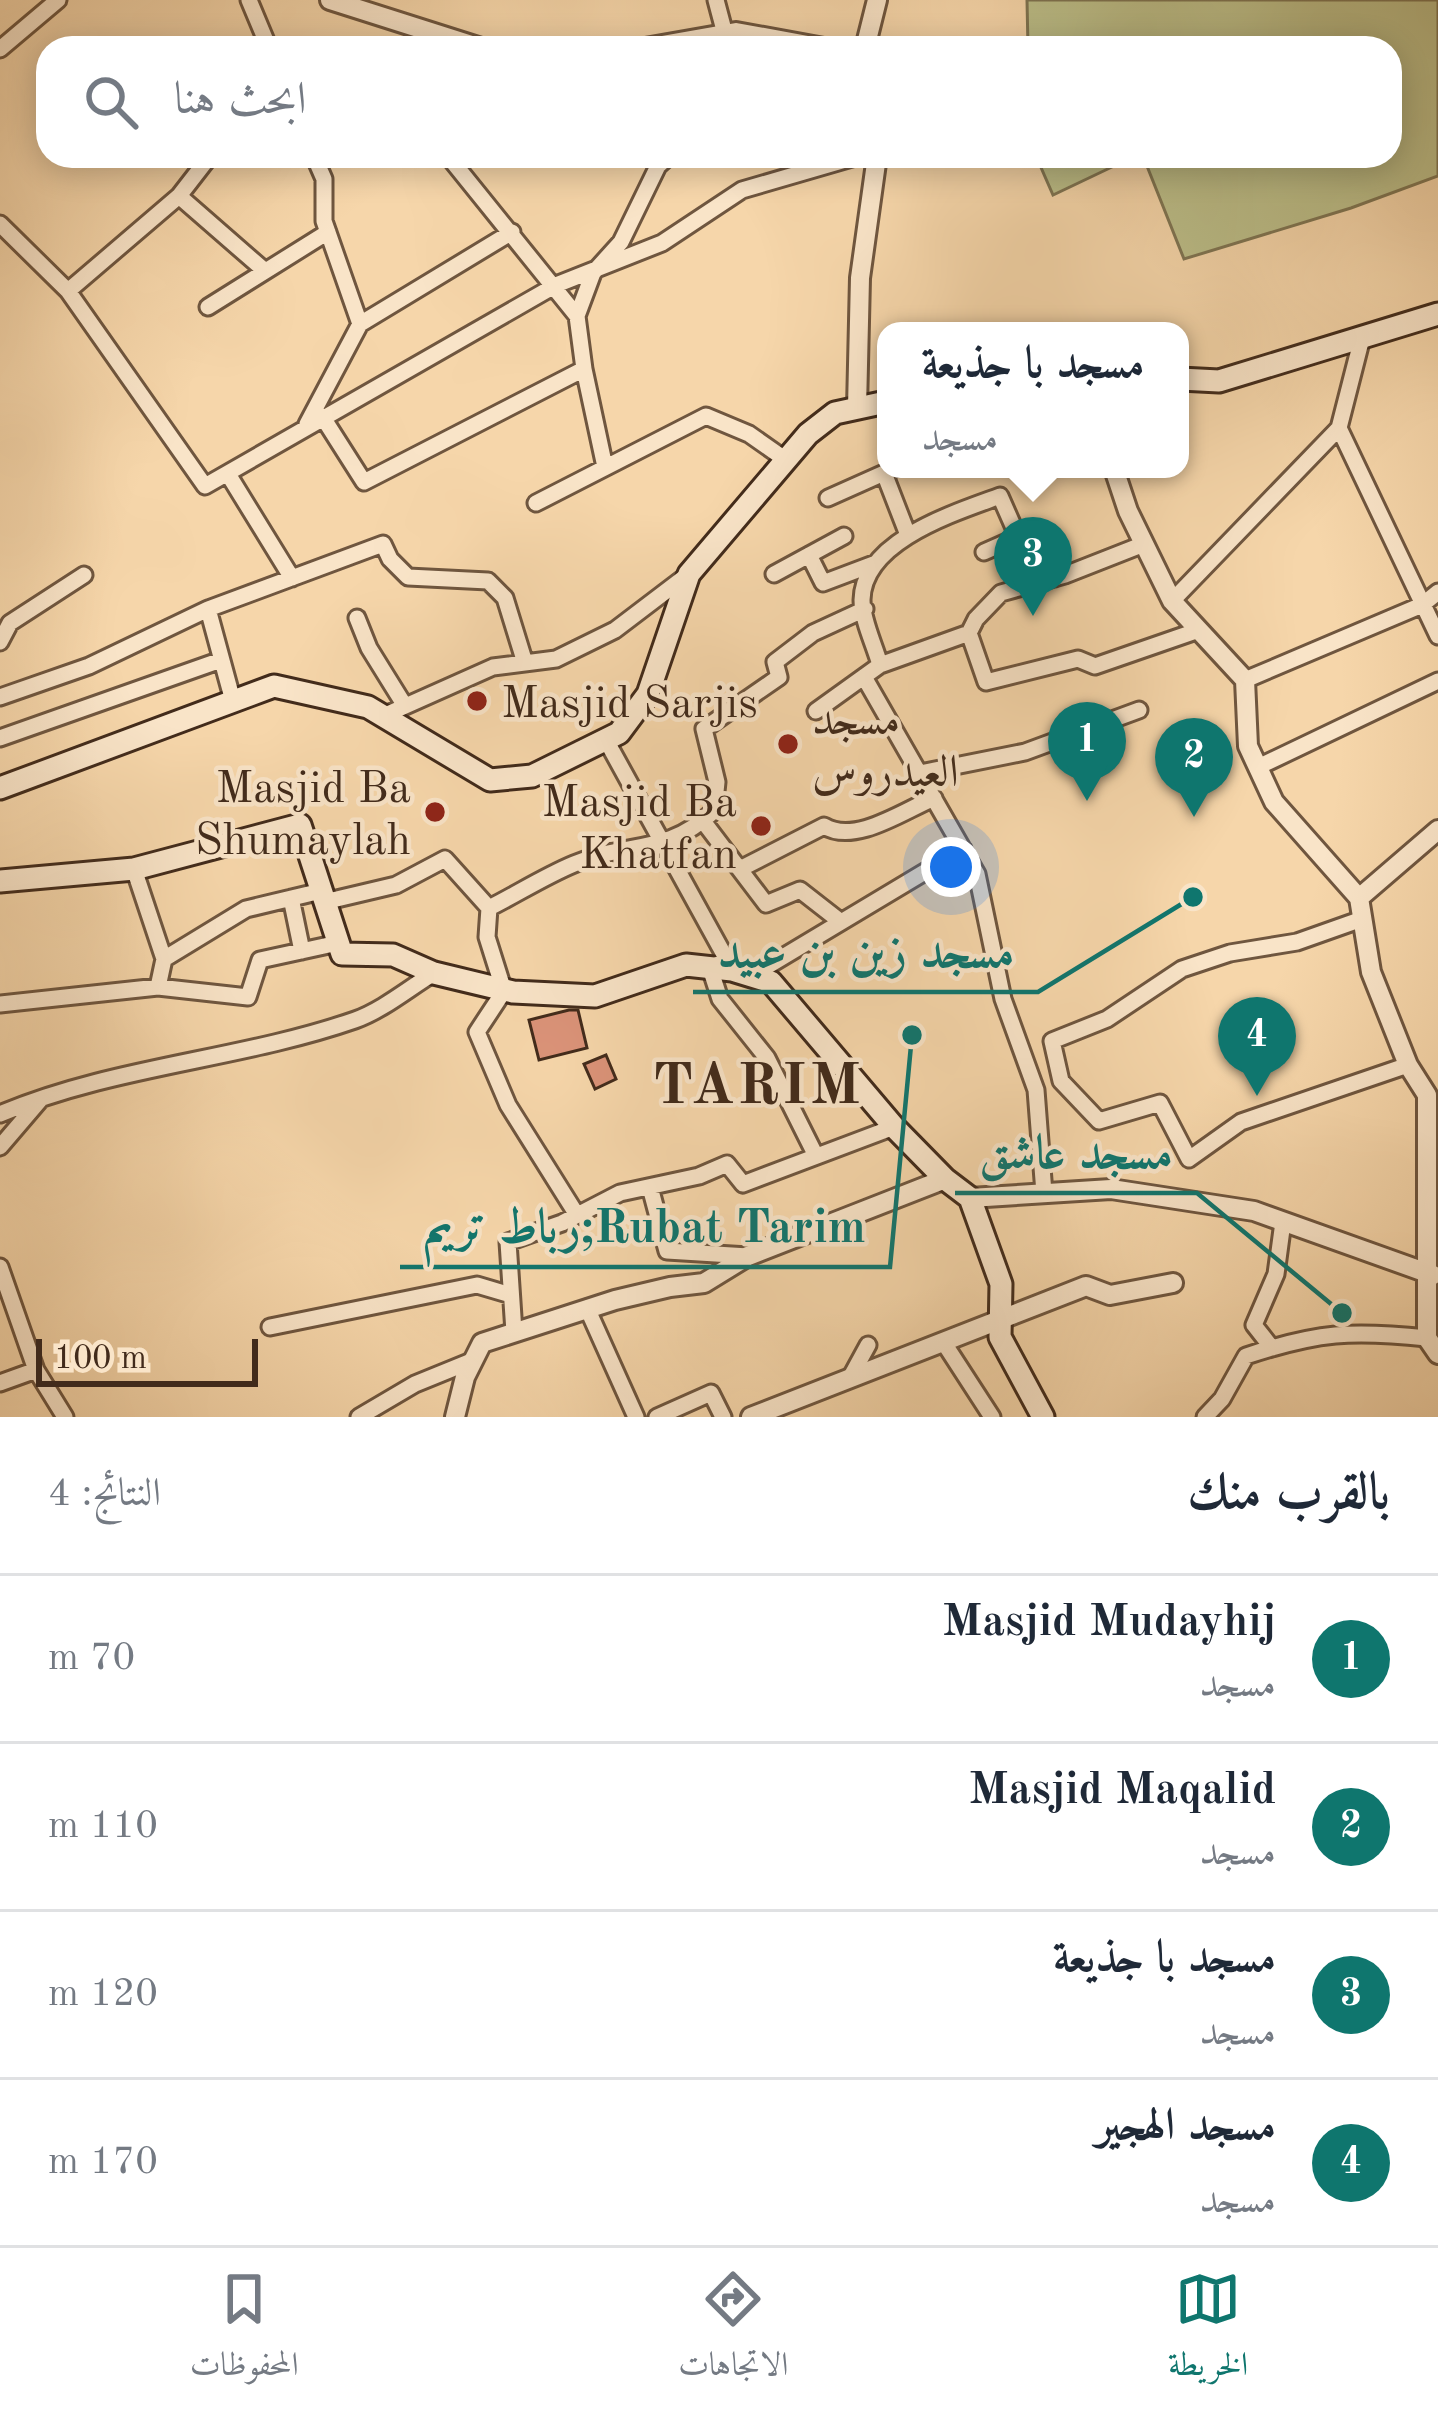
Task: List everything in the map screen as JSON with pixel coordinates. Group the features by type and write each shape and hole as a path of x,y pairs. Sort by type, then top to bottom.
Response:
{"main road":[{"path":"1189,379 1220,381 1438,314"},
{"path":"0,788 274,686 368,707 490,780 532,776 619,733 648,694 688,574 808,434 836,412 877,404"},
{"path":"0,881 134,869 300,825 342,954 393,955 434,973 505,991 595,996 686,965 771,982 894,1127 970,1198 1001,1284 1000,1337 1042,1417"}],"street":[{"path":"0,49 58,0"},
{"path":"250,0 264,36"},
{"path":"330,0 443,36"},
{"path":"716,0 725,34"},
{"path":"868,36 877,0"},
{"path":"714,36 736,32 758,36"},
{"path":"68,291 179,196 201,168"},
{"path":"319,168 328,232 360,324"},
{"path":"458,168 578,316"},
{"path":"605,467 578,316 593,273 621,242 657,168"},
{"path":"0,224 68,291 205,486 556,285 662,243 742,190 818,168"},
{"path":"857,408 860,278 876,168"},
{"path":"179,196 265,271"},
{"path":"208,308 328,232"},
{"path":"314,420 360,324 512,232"},
{"path":"1172,601 1340,428 1362,338"},
{"path":"314,420 364,482 584,369"},
{"path":"536,503 706,416 749,434 785,460"},
{"path":"1340,428 1438,636"},
{"path":"228,474 292,578"},
{"path":"828,498 877,476"},
{"path":"890,478 908,535"},
{"path":"1118,478 1172,601 1245,680 1248,746 1274,802 1360,909 1371,972 1408,1065 1427,1095 1432,1346 1360,1331 1301,1338 1246,1356 1222,1399 1205,1417"},
{"path":"808,555 823,583 875,563 908,535 1000,496 1018,537"},
{"path":"984,552 1018,537 1036,535 1055,578"},
{"path":"774,574 844,536"},
{"path":"0,697 89,666 208,609 383,544 408,577 488,581 505,598 525,663"},
{"path":"816,711 880,665 969,633 1001,593 1144,544"},
{"path":"875,563 862,600 880,665"},
{"path":"383,716 493,667 556,659 615,630 688,574"},
{"path":"0,642 10,622 84,575"},
{"path":"1245,680 1422,605 1438,592"},
{"path":"208,609 233,701"},
{"path":"489,908 577,862 664,843 691,832 714,811 717,782 704,729 779,677 776,662 813,633 865,609"},
{"path":"356,618 405,706"},
{"path":"969,633 986,682 1078,659 1094,666 1198,630"},
{"path":"0,738 221,660"},
{"path":"864,677 977,874 1004,999 1036,1090 1044,1193"},
{"path":"1258,767 1438,681"},
{"path":"920,772 1024,752 1139,710"},
{"path":"606,740 727,960 710,968 720,999 767,1058 816,1156"},
{"path":"740,869 824,826 838,835 854,832 934,798"},
{"path":"703,821 766,904 800,890 841,922"},
{"path":"1408,1065 1241,1122 1189,1159 1160,1103 1099,1121 1061,1082 1052,1041 1107,1019 1182,969 1229,953 1297,942 1360,909 1438,830"},
{"path":"751,976 963,849"},
{"path":"164,959 247,909 291,898 396,886 446,859 489,908 488,937 505,991 477,1032 508,1105 577,1215"},
{"path":"134,869 164,959 158,987"},
{"path":"291,898 302,951"},
{"path":"0,1004 158,987 248,997 260,960 338,943"},
{"path":"0,1114 44,1095 235,1053 360,1018 434,973"},
{"path":"0,1147 44,1095"},
{"path":"514,1332 508,1242 620,1193 699,1176 727,1164 742,1184 894,1127"},
{"path":"454,1417 482,1343 587,1308 704,1283 748,1256 945,1179"},
{"path":"650,1187 667,1252 748,1256"},
{"path":"970,1198 1111,1189 1254,1211 1432,1275"},
{"path":"1272,1348 1254,1325 1276,1274 1283,1222"},
{"path":"0,1267 8,1314 65,1417"},
{"path":"751,1417 1086,1286 1110,1295 1173,1283"},
{"path":"270,1327 477,1285 512,1295"},
{"path":"587,1308 636,1417"},
{"path":"944,1343 992,1417"},
{"path":"850,1378 868,1345"},
{"path":"359,1417 415,1384 473,1360"},
{"path":"0,1383 36,1370"},
{"path":"657,1417 711,1393 723,1417"}],"green space":[{"path":"1027,0 1438,0 1438,176 1184,259 1148,168 1402,168 1402,36 1028,36"},
{"path":"1041,168 1110,168 1053,195"}],"building":[{"path":"578,1010 587,1048 539,1060 529,1020"},
{"path":"606,1055 616,1079 595,1089 584,1064"}],"place":[{"name":"مسجد با جذيعة","path":"1033,616"},
{"name":"Masjid Sarjis","path":"477,701"},
{"name":"مسجد العيدروس","path":"788,744"},
{"name":"Masjid Mudayhij","path":"1087,801"},
{"name":"Masjid Ba Shumaylah","path":"435,812"},
{"name":"Masjid Maqalid","path":"1194,817"},
{"name":"Masjid Ba Khatfan","path":"761,826"},
{"name":"مسجد زين بن عبيد","path":"1193,897"},
{"name":"رباط تريم;Rubat Tarim","path":"912,1035"},
{"name":"مسجد الهجير","path":"1257,1096"},
{"name":"مسجد عاشق","path":"1342,1313"}],"district":[{"name":"TARIM","path":"758,1083"}]}
